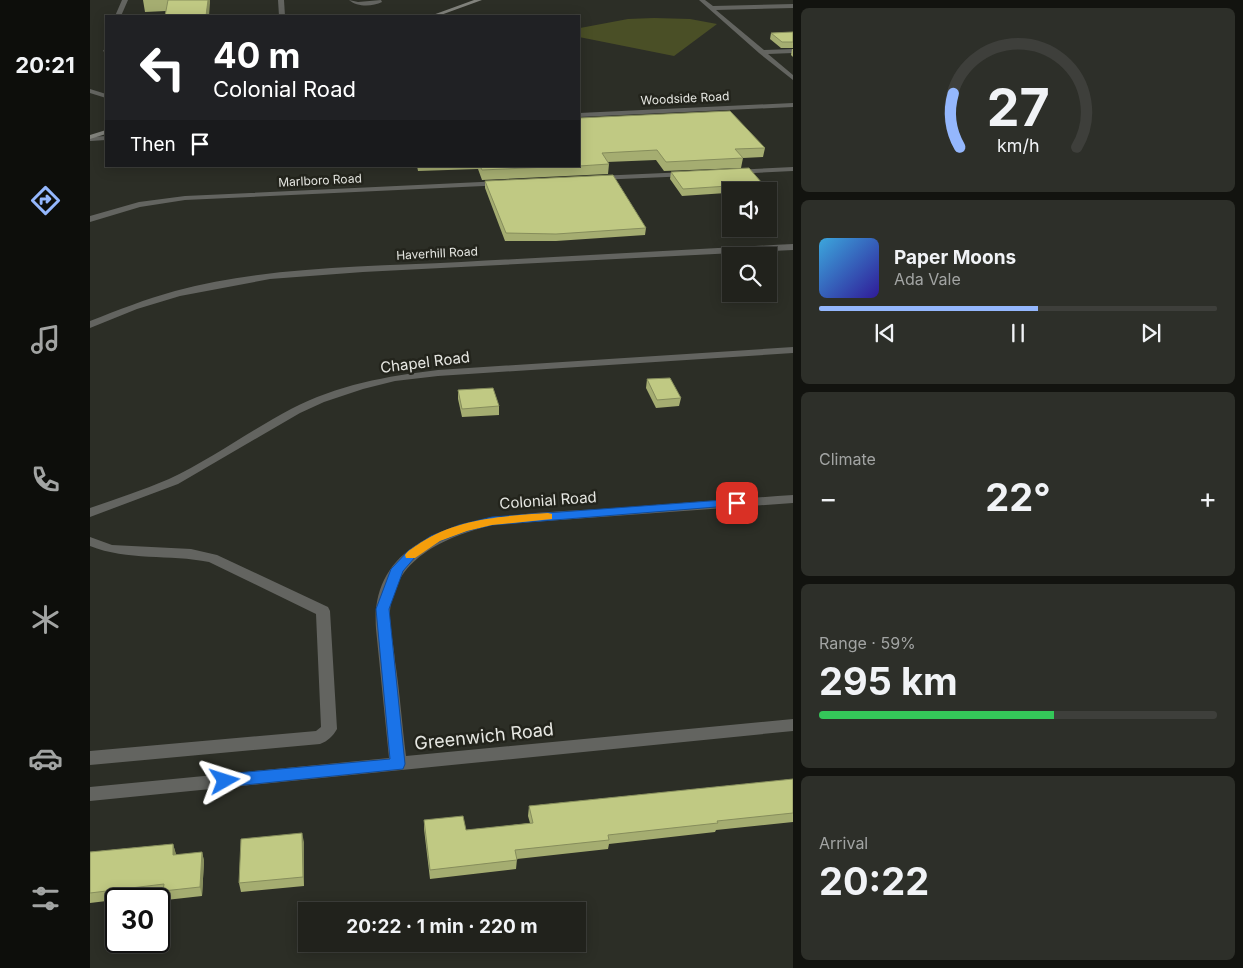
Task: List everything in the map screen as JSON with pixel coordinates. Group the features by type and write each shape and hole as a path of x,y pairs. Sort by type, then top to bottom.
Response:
{"street":[{"path":"118,15 125,0"},
{"path":"281,0 282,15"},
{"path":"352,0 357,4 376,3 379,2 378,0"},
{"path":"436,15 479,0"},
{"path":"702,0 793,78"},
{"path":"712,8 793,6"},
{"path":"761,52 793,51"},
{"path":"90,91 105,96"},
{"name":"Woodside Road","path":"580,115 793,105"},
{"path":"90,138 105,132"},
{"path":"90,138 105,138"},
{"path":"720,172 793,169"},
{"path":"592,178 701,173"},
{"name":"Marlboro Road","path":"90,219 139,205 185,198 512,182"},
{"name":"Haverhill Road","path":"90,325 139,305 200,288 288,274 793,247"},
{"name":"Chapel Road","path":"90,513 174,481 296,411 360,386 395,378 438,373 793,350"},
{"name":"Colonial Road","path":"398,764 383,609 397,569 412,554 436,538 463,528 492,521 793,499"},
{"path":"90,541 110,549 191,554 212,558 323,611 329,729 320,737 90,758"},
{"name":"Greenwich Road","path":"90,794 793,725"}],"green space":[{"path":"628,19 690,19 717,24 674,56 580,37 580,28"}],"building":[{"path":"168,0 208,0 206,15 165,15"},
{"path":"793,32 793,42 782,42 771,33"},
{"path":"730,111 765,148 735,149 743,158 666,162 657,150 602,153 609,164 580,166 580,118"},
{"path":"480,167 548,167 482,170"},
{"path":"749,168 761,182 722,182 722,186 683,189 671,172"},
{"path":"613,175 646,228 556,234 506,233 485,181"},
{"path":"670,378 681,398 657,400 647,379"},
{"path":"493,388 499,406 462,409 458,390"},
{"path":"793,779 793,813 608,835 609,840 515,850 517,860 430,870 424,820 463,816 466,830 533,823 529,806"},
{"path":"302,833 303,877 239,883 241,839"},
{"path":"173,844 173,855 202,852 200,887 170,890 170,888 163,888 164,884 131,888 105,888 105,891 90,893 90,852"}],"slow traffic":[{"path":"411,555 436,538 463,528 492,521 548,517"}],"route":[{"path":"225,781 398,764 383,609 389,587 397,569 412,554 436,538 463,528 492,521 737,503"}]}
